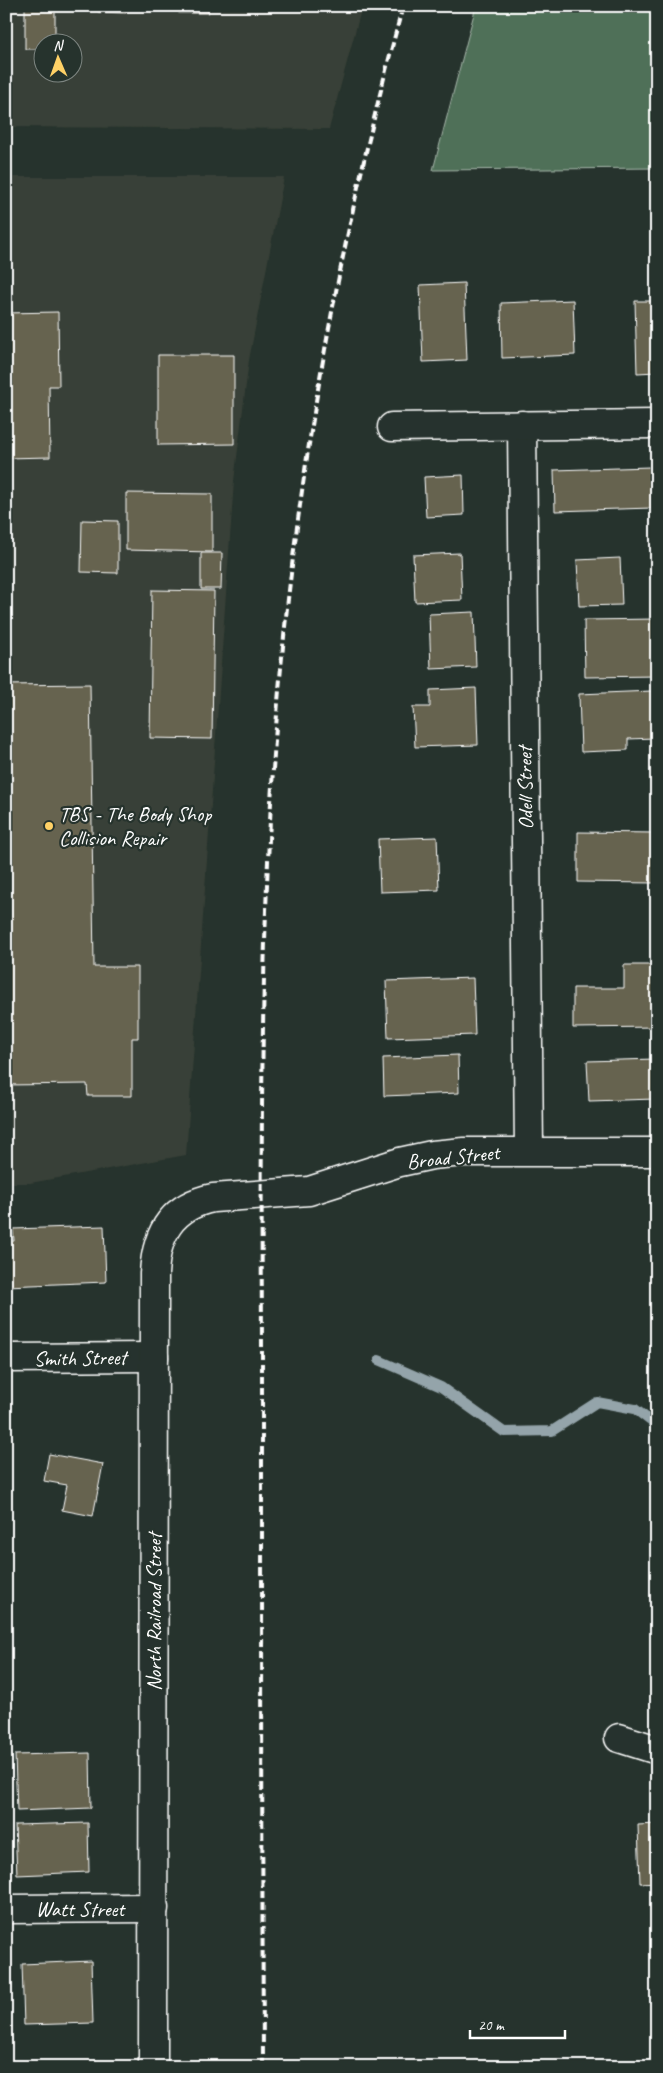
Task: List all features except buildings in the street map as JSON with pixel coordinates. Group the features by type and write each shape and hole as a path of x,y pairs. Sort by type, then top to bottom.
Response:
{"street":[{"path":"392,426 657,424"},
{"name":"Odell Street","path":"522,425 529,1151"},
{"name":"Broad Street","path":"224,1198 309,1191 400,1162 432,1155 464,1152 529,1151 657,1152"},
{"name":"North Railroad Street","path":"153,2067 155,1253 159,1240 171,1220 187,1207 206,1199 224,1198"},
{"name":"Smith Street","path":"6,1358 154,1357"},
{"path":"618,1738 657,1750"},
{"name":"Watt Street","path":"6,1909 154,1908"}],"shaded area":[{"path":"6,6 362,6 329,129 6,127"},
{"path":"6,177 284,177 249,360 234,481 186,1155 30,1183 6,1183"}],"green space":[{"path":"476,6 657,6 657,168 433,170"}],"waterway":[{"path":"379,1360 441,1387 504,1432 552,1431 597,1402 635,1409 657,1426"}],"railway":[{"path":"263,2067 262,1067 267,879 272,786 288,599 308,449 349,226 403,6"}],"place":[{"name":"TBS - The Body Shop Collision Repair","path":"49,826"}]}
